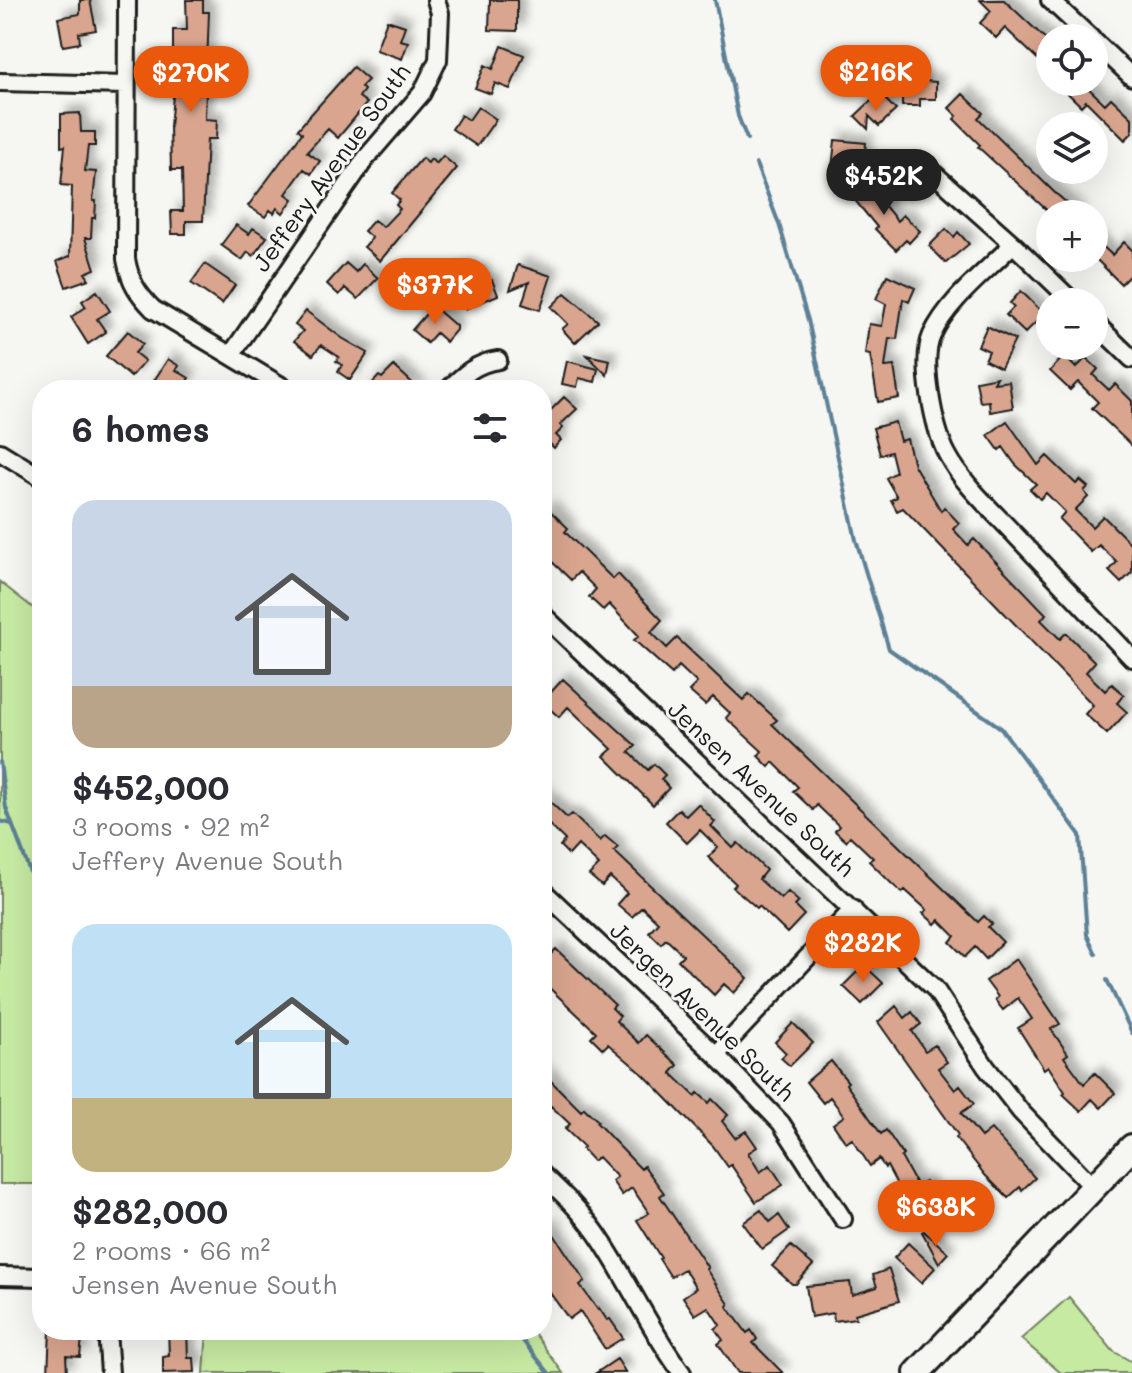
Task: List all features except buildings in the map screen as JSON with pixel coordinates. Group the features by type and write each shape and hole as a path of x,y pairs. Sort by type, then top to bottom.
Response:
{"main road":[{"path":"917,1373 1132,1147"}],"street":[{"path":"127,0 126,259 129,276 137,293 153,309 272,380"},
{"name":"Jeffery Avenue South","path":"231,355 366,158 422,93 438,60 440,13 436,0"},
{"path":"1050,0 1075,24"},
{"path":"1108,55 1132,77"},
{"path":"0,82 126,85"},
{"path":"921,162 1059,288"},
{"path":"1013,244 944,314 928,345 936,423 947,454 980,498 1132,658"},
{"path":"1108,336 1132,359"},
{"path":"459,380 486,362 498,360"},
{"path":"0,452 32,472"},
{"name":"Jensen Avenue South","path":"552,623 935,989 986,1067 1021,1112 1094,1188"},
{"name":"Jergen Avenue South","path":"552,899 716,1055 781,1123 843,1219"},
{"path":"716,1055 853,909"},
{"path":"552,1184 577,1208 598,1236 659,1342 682,1373"},
{"path":"0,1276 32,1277"},
{"path":"108,1340 110,1373"}],"green space":[{"path":"0,582 32,607 32,1184 0,1184"},
{"path":"1069,1297 1113,1351 1132,1362 1132,1373 1061,1373 1021,1339"},
{"path":"206,1340 539,1340 563,1373 204,1373"}],"waterway":[{"path":"715,0 738,116 747,139"},
{"path":"756,164 779,224 808,320 856,540 889,649 1001,728 1080,835 1087,935 1096,954"},
{"path":"0,762 6,808 32,877"},
{"path":"0,821 12,824"},
{"path":"1107,980 1132,1033"},
{"path":"522,1340 549,1373"}]}
